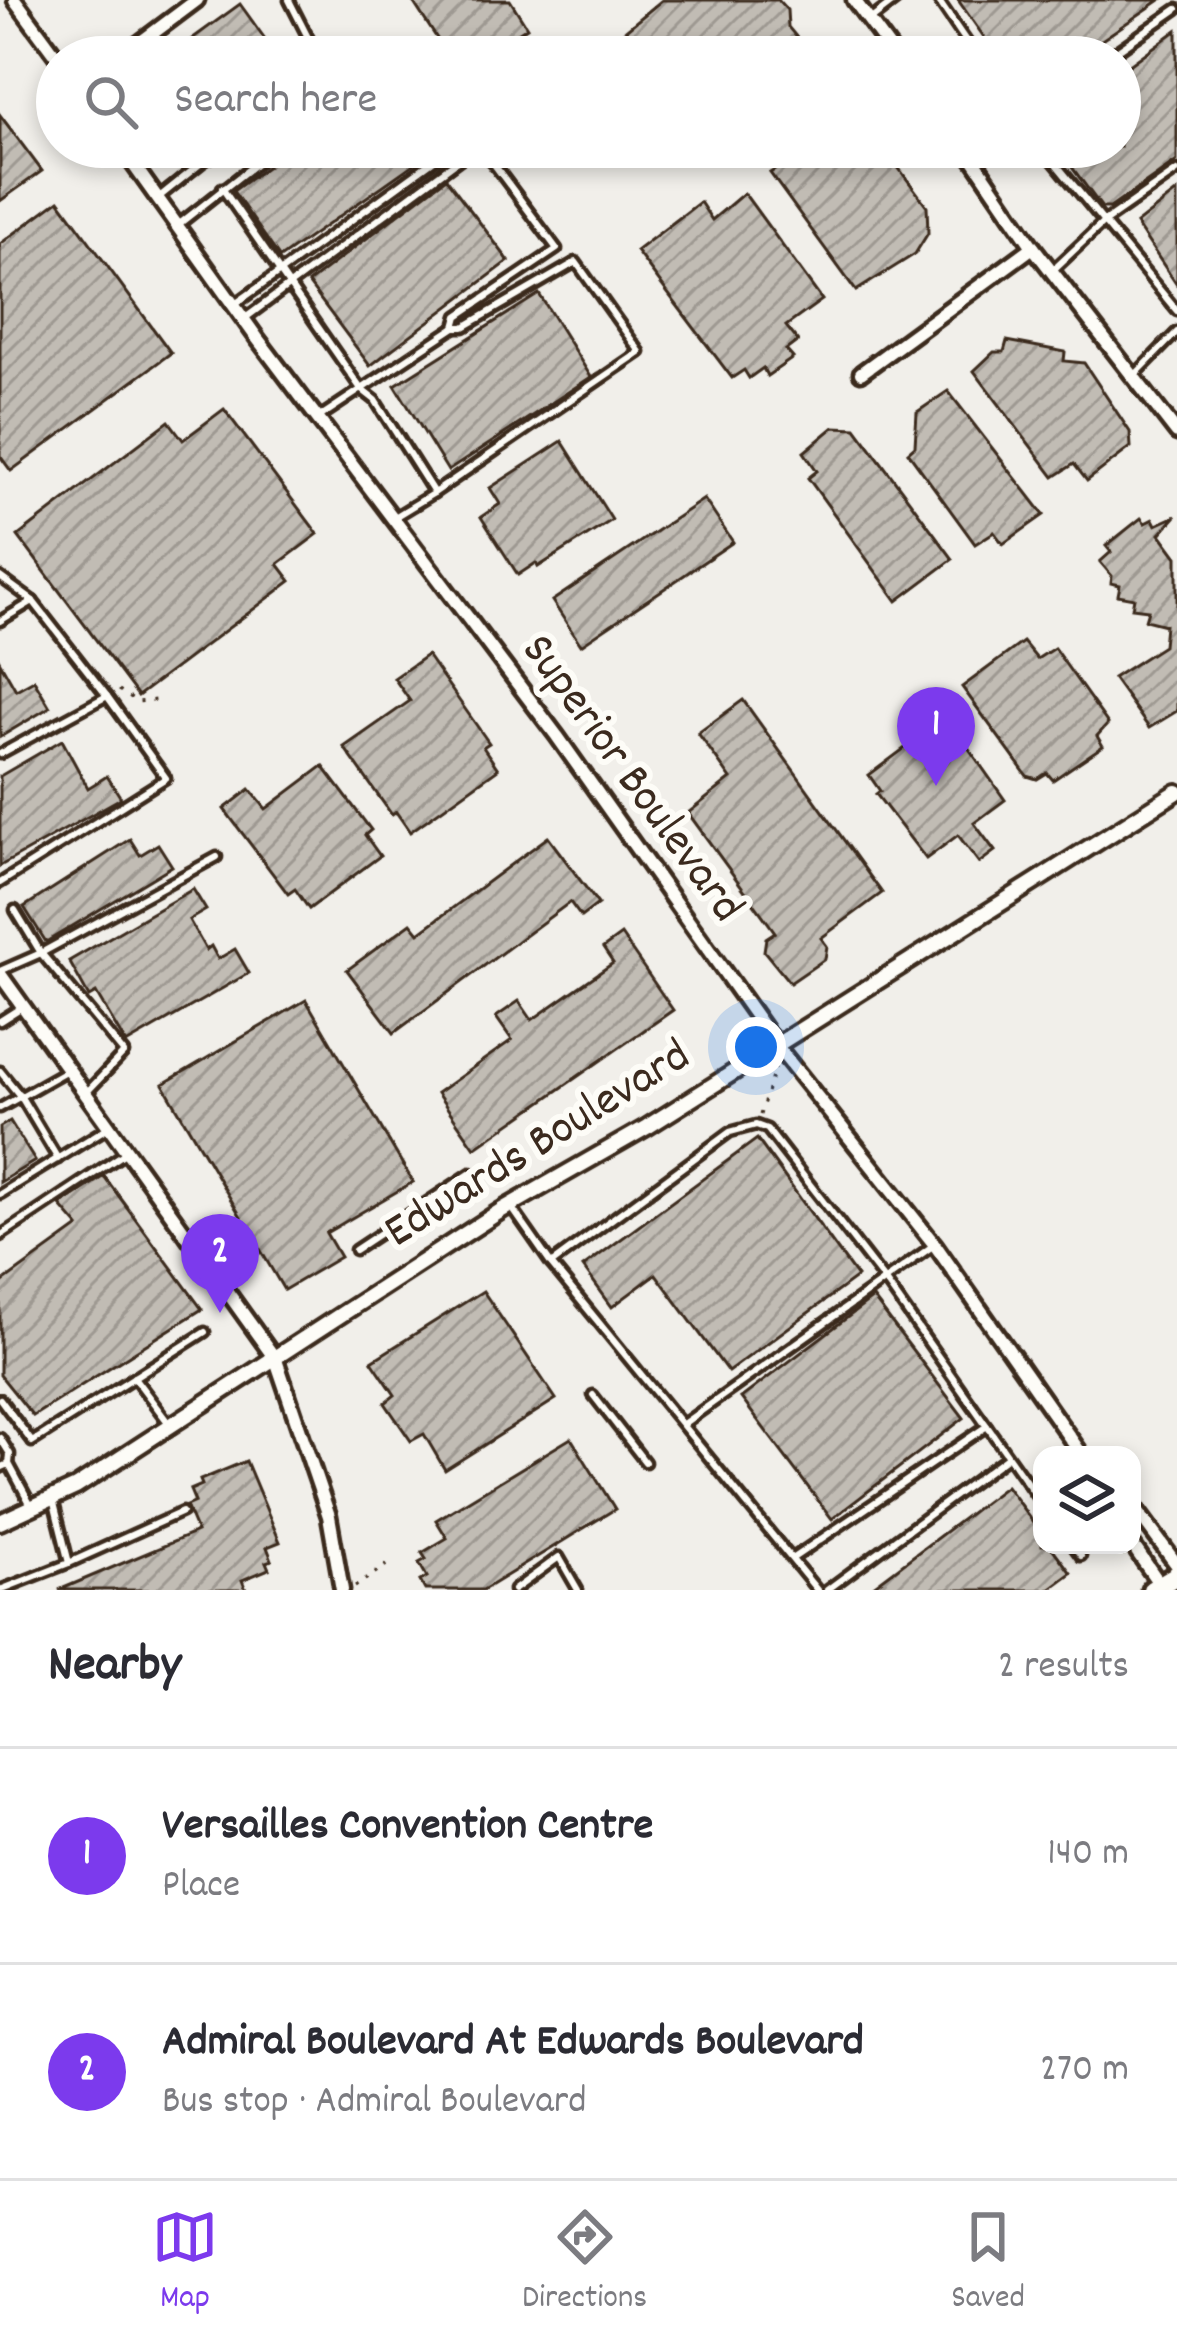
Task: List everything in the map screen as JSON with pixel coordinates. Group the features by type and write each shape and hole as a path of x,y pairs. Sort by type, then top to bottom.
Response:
{"street":[{"path":"15,0 42,36"},
{"path":"149,36 197,0"},
{"path":"854,0 880,36"},
{"name":"Superior Boulevard","path":"136,168 317,419 557,736 776,1045 935,1245 1076,1446"},
{"path":"981,168 1033,247 1177,433"},
{"path":"861,373 1033,247"},
{"name":"Edwards Boulevard","path":"0,1522 53,1499 276,1360 510,1205 647,1127 1177,792"},
{"path":"0,973 276,1360 329,1516 346,1590"},
{"path":"1141,1516 1177,1565"},
{"path":"1140,1554 1163,1585"}],"lane":[{"path":"289,0 307,36"},
{"path":"868,21 896,0"},
{"path":"938,0 963,36"},
{"path":"1138,36 1177,9"},
{"path":"158,198 195,168"},
{"path":"178,225 249,168"},
{"path":"235,304 423,168"},
{"path":"244,319 449,168"},
{"path":"455,327 458,316 556,249 494,168"},
{"path":"1059,168 1177,310"},
{"path":"1052,272 1104,222 1177,171"},
{"path":"222,188 361,389 375,400 434,493"},
{"path":"317,419 455,327 464,327 576,262 640,352 393,519"},
{"path":"1134,376 1177,332"},
{"path":"0,578 33,601 166,778 0,883"},
{"path":"0,621 33,601"},
{"path":"0,754 107,696"},
{"path":"0,973 217,857"},
{"path":"15,910 41,953 124,1053 86,1093"},
{"path":"0,1021 23,1006"},
{"path":"0,1108 68,1069"},
{"path":"0,1071 58,1159"},
{"path":"551,1264 730,1132 756,1125 767,1129 884,1281 1033,1492"},
{"path":"0,1194 107,1128"},
{"path":"0,1236 125,1153"},
{"path":"355,1250 471,1173"},
{"path":"510,1205 551,1264 817,1590"},
{"path":"683,1424 935,1245"},
{"path":"0,1400 32,1442 205,1332"},
{"path":"134,1376 170,1425"},
{"path":"592,1395 645,1462"},
{"path":"793,1558 987,1426"},
{"path":"0,1438 10,1454 4,1466 33,1508"},
{"path":"827,1590 1007,1456"},
{"path":"53,1499 69,1563"},
{"path":"0,1590 182,1512"},
{"path":"514,1590 559,1557 578,1590"}],"path":[{"path":"107,696 120,690 138,702 154,700"},
{"path":"756,1125 775,1075 776,1045"},
{"path":"346,1590 388,1564"}],"building":[{"path":"412,0 510,0 527,27 513,36 435,36"},
{"path":"662,0 778,0 787,10 788,27 796,36 618,36"},
{"path":"958,0 1160,0 1108,36 983,36"},
{"path":"240,4 263,36 196,36"},
{"path":"1177,30 1177,161 1110,208 1102,208 1072,168 1141,168 1141,57"},
{"path":"0,115 42,171 0,201"},
{"path":"265,168 408,168 280,258 233,191"},
{"path":"778,168 899,168 927,206 928,233 915,254 856,291 770,173"},
{"path":"446,178 509,261 370,366 308,283"},
{"path":"1177,192 1177,285 1136,224"},
{"path":"744,193 822,300 786,326 798,341 786,350 793,358 767,376 763,368 749,378 744,370 732,378 636,251 700,202 712,220"},
{"path":"59,200 171,353 11,471 0,456 0,244"},
{"path":"539,294 591,377 448,471 395,385"},
{"path":"1007,341 1065,352 1064,361 1084,363 1130,432 1131,447 1087,481 1074,464 1054,477 974,371 994,352 1004,352"},
{"path":"948,391 1044,515 1003,544 994,532 975,544 908,452 915,446 917,412"},
{"path":"224,409 318,534 278,564 291,581 138,696 18,536 169,421 183,440"},
{"path":"834,427 856,428 953,559 897,601 808,478 817,471 804,452"},
{"path":"562,441 612,520 518,575 481,517 500,504 490,488"},
{"path":"704,499 733,542 581,645 552,601"},
{"path":"1176,516 1160,534 1177,557 1177,711 1149,728 1113,678 1163,646 1165,625 1145,620 1148,610 1132,608 1134,598 1118,595 1120,585 1111,583 1112,576 1100,562 1111,552 1106,546 1141,518 1145,523 1153,519 1156,525"},
{"path":"1023,642 1037,659 1054,648 1108,724 1097,736 1103,746 1053,780 1047,773 1037,779 1027,776 962,687"},
{"path":"427,655 489,743 483,747 498,769 410,832 396,812 392,815 344,747 410,701 394,678"},
{"path":"0,662 16,690 34,680 50,707 0,737"},
{"path":"743,700 882,893 821,938 827,946 825,959 790,983 764,951 766,938 775,932 688,813 731,779 698,733"},
{"path":"941,721 953,737 958,733 1005,800 974,823 995,851 979,863 958,835 926,859 876,794 880,791 869,775"},
{"path":"62,740 88,788 107,776 121,798 0,866 0,776"},
{"path":"323,766 371,830 365,835 380,856 309,909 295,889 288,894 224,809 250,789 266,809"},
{"path":"548,837 598,904 581,917 570,902 394,1033 347,970 411,923 419,933"},
{"path":"130,839 140,855 158,844 172,866 46,942 24,907"},
{"path":"193,889 206,910 189,920 206,950 211,946 218,959 235,949 249,973 126,1044 96,993 89,997 69,961"},
{"path":"621,935 673,1010 475,1148 437,1093 512,1040 496,1017 519,1001 532,1020 613,963 603,948"},
{"path":"306,1000 413,1182 326,1233 340,1257 284,1290 163,1084"},
{"path":"10,1121 35,1161 0,1182 0,1127"},
{"path":"757,1139 857,1277 728,1372 656,1274 612,1307 583,1267"},
{"path":"104,1176 202,1309 33,1416 0,1375 0,1284 79,1227 60,1205"},
{"path":"483,1291 556,1399 445,1470 424,1434 411,1441 385,1403 395,1395 372,1361"},
{"path":"873,1298 964,1418 832,1519 741,1398"},
{"path":"571,1438 615,1509 483,1590 425,1590 420,1581 427,1577 419,1563 426,1559 422,1553 447,1538 436,1520"},
{"path":"246,1461 280,1542 267,1547 272,1560 266,1562 269,1569 242,1580 246,1590 59,1590 197,1532 186,1506 195,1502 190,1490 202,1485 200,1480"},
{"path":"1006,1486 1033,1522 1033,1554 1057,1554 1071,1573 1048,1590 868,1590"}],"place":[{"name":"Versailles Convention Centre","path":"936,786"},
{"name":"Admiral Boulevard At Edwards Boulevard","path":"220,1313"}]}
